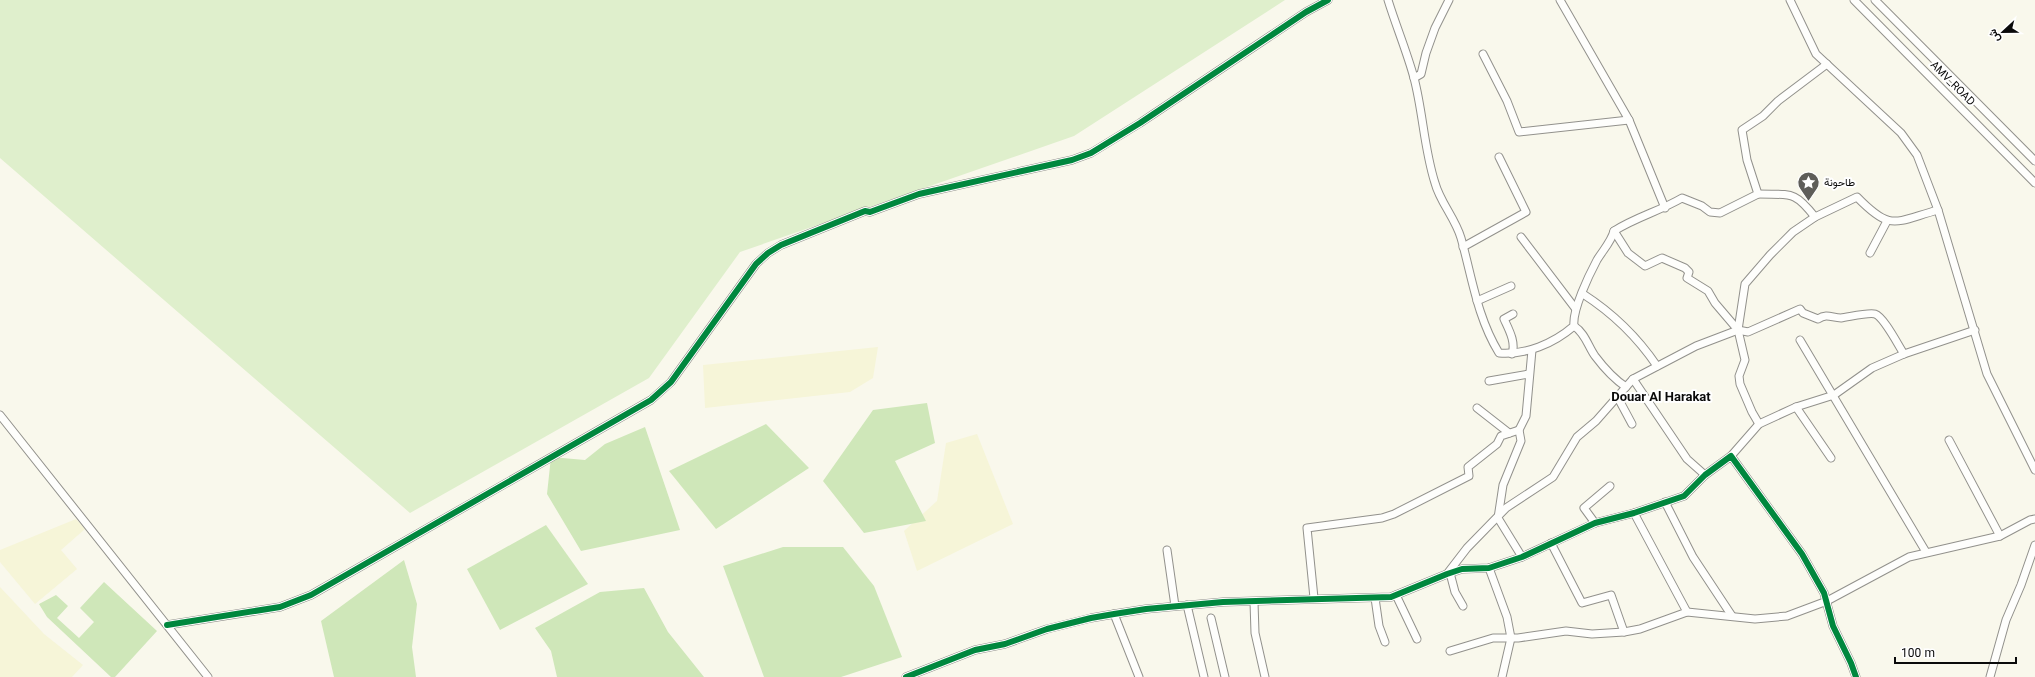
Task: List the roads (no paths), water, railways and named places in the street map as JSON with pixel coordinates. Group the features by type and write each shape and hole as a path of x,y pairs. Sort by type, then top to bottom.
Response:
{"street":[{"path":"167,625 280,607 311,595 651,400 671,382 756,264 774,249 865,211 870,212 919,194 1072,160 1091,153 1182,96 1306,12 1328,0"},
{"path":"1388,0 1414,78 1435,184 1454,219 1477,301 1490,337 1499,353 1512,354 1532,350 1550,343 1574,326"},
{"path":"1414,78 1421,74 1435,28 1449,0"},
{"path":"1560,0 1629,120 1665,208"},
{"path":"1790,0 1811,45 1820,57 1908,141 1917,155 1938,210 1987,374 2035,470"},
{"name":"AMV_ROAD","path":"1854,0 2035,183"},
{"path":"1875,0 2035,161"},
{"path":"1483,54 1507,101 1519,132 1629,120"},
{"path":"1758,194 1747,160 1742,130 1763,116 1788,93 1827,64"},
{"path":"1463,247 1526,212 1499,157"},
{"path":"1574,326 1575,308 1583,294 1598,259 1612,238 1614,231 1627,222 1665,208 1682,198 1702,206 1710,212 1720,213 1758,194 1796,197 1803,202 1815,217"},
{"path":"1759,424 1740,384 1739,376 1744,360 1738,330 1746,284 1770,255 1793,232 1815,217 1857,197 1869,210 1887,221 1894,222 1938,210"},
{"path":"1870,253 1887,221"},
{"path":"1614,231 1628,253 1645,266 1662,258 1685,268 1689,272 1687,278 1708,291 1715,303 1738,330"},
{"path":"1521,237 1575,308"},
{"path":"1477,301 1511,286"},
{"path":"1583,294 1614,318 1651,357 1657,366"},
{"path":"1449,573 1467,548 1498,518 1506,508 1554,477 1577,437 1596,421 1633,379 1696,346 1738,330 1748,332 1800,309 1803,313 1818,319 1831,315 1838,318 1874,314 1880,318 1904,354"},
{"path":"1512,354 1514,348 1513,341 1504,320 1513,314"},
{"path":"1574,326 1580,330 1595,356 1609,373 1626,387"},
{"path":"906,677 975,650 1005,644 1047,629 1091,618 1187,605 1314,598 1375,598 1396,595 1462,569 1489,568 1522,557 1595,522 1634,513 1684,496 1705,475 1731,456 1759,424 1796,407 1834,395 1872,368 1904,354 1975,330"},
{"path":"1800,340 1926,552"},
{"path":"1522,557 1498,518 1503,485 1521,441 1520,430 1526,416 1532,350"},
{"path":"1489,381 1529,374"},
{"path":"1633,379 1687,459 1705,475"},
{"path":"1617,396 1632,424"},
{"path":"1796,407 1831,458"},
{"path":"1477,408 1509,433"},
{"path":"0,415 208,677"},
{"path":"1314,598 1307,528 1382,518 1394,514 1469,476 1468,467 1497,444 1501,436 1520,430"},
{"path":"1949,440 2000,536"},
{"path":"1731,456 1802,554 1824,593 1833,626 1856,677"},
{"path":"1595,522 1584,508 1610,486"},
{"path":"1665,502 1693,556 1732,616"},
{"path":"1634,513 1687,612"},
{"path":"1450,651 1493,638 1511,638 1566,631 1592,634 1624,632 1640,629 1687,612 1755,619 1787,616 1827,601 1909,557 2000,536 2030,520 2035,519"},
{"path":"1551,543 1582,603 1611,595 1624,632"},
{"path":"1990,677 1998,642 2035,545"},
{"path":"1167,550 1175,606"},
{"path":"1489,568 1508,617 1511,638 1502,677"},
{"path":"1449,573 1455,592 1462,606"},
{"path":"1396,595 1417,639"},
{"path":"1375,598 1379,626 1385,642"},
{"path":"1254,602 1255,633 1265,677"},
{"path":"1187,605 1204,677"},
{"path":"1114,614 1139,677"},
{"path":"1211,618 1225,677"}],"place":[{"name":"طاحونة","path":"1808,202"}],"district":[{"name":"Douar Al Harakat","path":"1661,398"}]}
